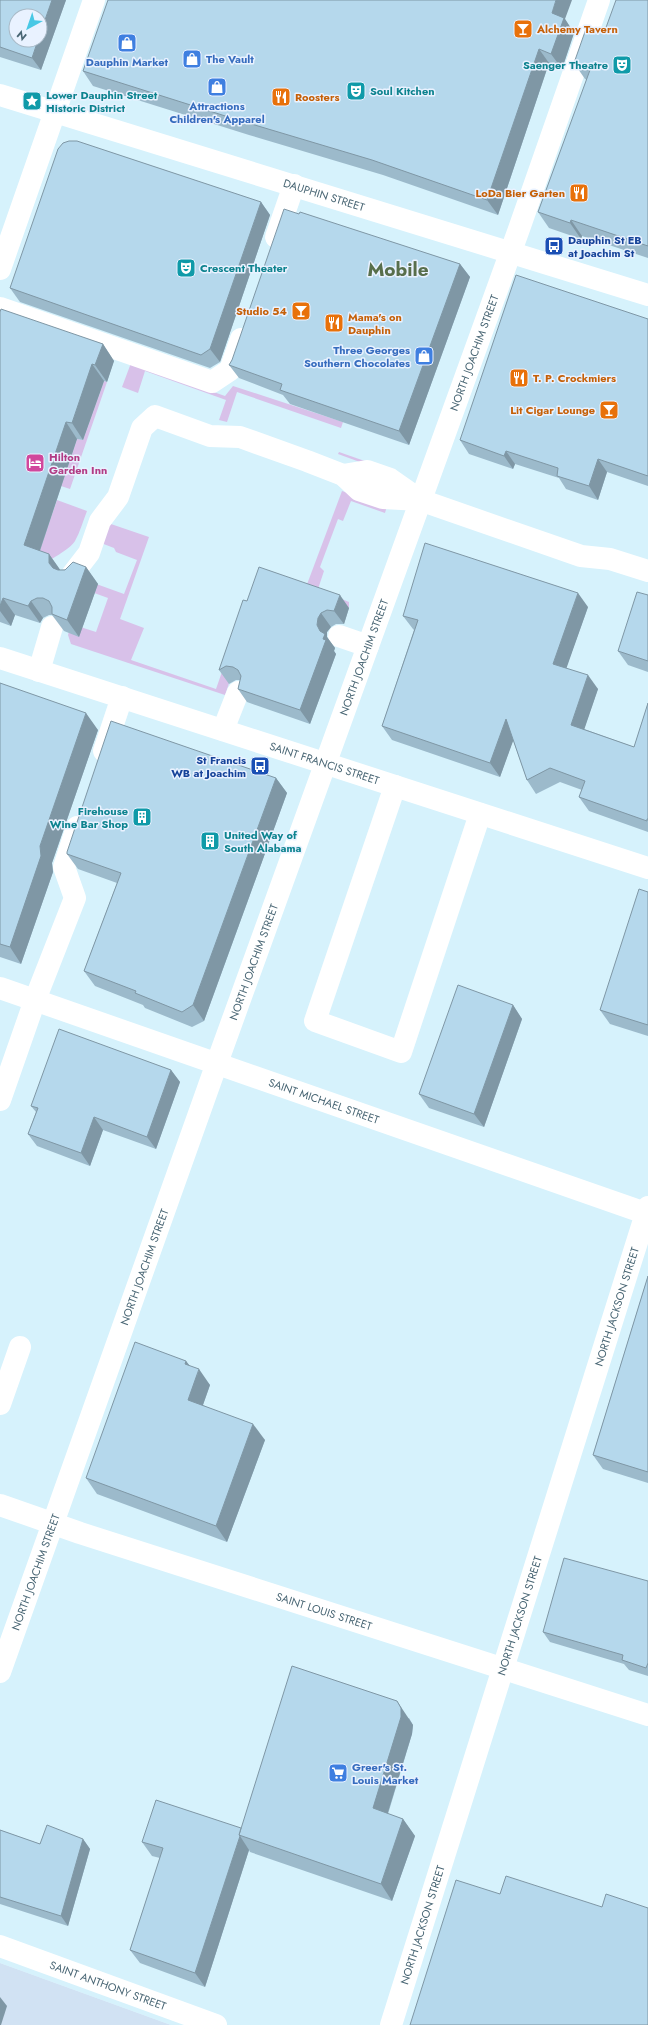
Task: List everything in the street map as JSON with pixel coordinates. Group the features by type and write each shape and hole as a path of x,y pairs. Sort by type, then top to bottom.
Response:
{"street":[{"path":"0,269 94,0"},
{"name":"NORTH JOACHIM STREET","path":"0,1672 217,1063 511,252 599,0"},
{"name":"DAUPHIN STREET","path":"0,95 648,295"},
{"path":"270,254 294,185"},
{"path":"0,308 212,382 230,370 248,319"},
{"path":"72,575 89,554 100,521 118,497 142,428 155,416 210,436 240,437 344,475 360,490 383,498 420,500 581,556 610,559 648,571"},
{"path":"39,671 52,627"},
{"path":"339,636 368,646"},
{"name":"SAINT FRANCIS STREET","path":"0,658 648,868"},
{"path":"223,730 238,692"},
{"path":"97,771 122,697"},
{"path":"395,786 315,1020 402,1052 480,814"},
{"path":"0,1100 35,1000 75,898 64,867 84,808"},
{"name":"SAINT MICHAEL STREET","path":"0,988 647,1212"},
{"name":"NORTH JACKSON STREET","path":"391,2025 647,1212"},
{"path":"0,1404 20,1347"},
{"name":"SAINT LOUIS STREET","path":"0,1505 54,1524 648,1715"},
{"name":"SAINT ANTHONY STREET","path":"0,1946 216,2025"}],"shaded area":[{"path":"0,0 648,0 648,2025 171,2025 0,1963"},
{"path":"131,363 225,396 233,386 343,422 341,428 237,392 227,422 219,420 226,400 145,371 138,393 122,387"},
{"path":"104,381 107,382 70,489 61,486 77,439 83,440"},
{"path":"339,452 399,473 398,476 338,454"},
{"path":"342,491 387,506 385,513 351,501 343,521 338,519 320,567 324,571 318,589 349,602 349,608 269,581 257,615 253,614 225,695 71,644 68,635 71,624 96,632 108,598 86,590 88,581 124,594 137,560 116,552 114,548 101,543 108,523 149,537 120,619 144,628 131,660 216,689 224,666 228,667 261,576 265,573 306,587"},
{"path":"57,500 87,511 75,541 56,556 33,569"},
{"path":"0,1963 171,2025 0,2025"}],"building":[{"path":"0,0 52,0 48,11 48,8 8,8 8,48 35,48 32,58 0,47"},
{"path":"108,0 556,0 552,13 564,18 551,54 539,49 487,200 372,160 238,120 83,71"},
{"path":"616,0 648,0 648,246 571,220 570,223 538,212 590,70 574,63 587,26 604,33"},
{"path":"77,141 261,202 210,349 201,355 10,288 58,149 63,143"},
{"path":"284,209 299,214 300,212 460,264 399,431 280,390 282,384 229,365"},
{"path":"516,275 648,319 648,476 598,459 589,486 557,476 558,468 506,451 504,456 460,440"},
{"name":"Hilton Garden Inn","path":"1,309 103,344 95,365 92,364 72,423 66,422 24,545 49,554 49,563 53,568 58,570 65,570 73,562 86,567 67,620 52,614 52,607 49,601 43,598 37,598 31,601 28,606 3,598 0,606"},
{"path":"425,543 578,593 553,664 588,675 571,725 634,747 648,703 647,821 579,797 585,781 550,768 527,780 506,719 490,763 382,726 418,620 403,616"},
{"path":"259,567 340,595 334,611 327,610 321,613 318,618 317,625 320,631 325,634 323,639 326,640 300,710 238,689 241,676 238,670 233,667 226,666 219,670 243,600 247,601"},
{"path":"637,592 648,595 648,661 618,651"},
{"path":"0,683 86,713 40,846 41,856 10,947 0,944"},
{"path":"111,721 276,778 193,1005 182,1012 135,993 136,991 84,971 121,873 67,854 67,852"},
{"path":"639,889 648,892 648,1025 600,1010"},
{"path":"458,985 513,1005 474,1114 419,1094"},
{"path":"59,1029 171,1070 147,1137 94,1117 81,1153 28,1134 38,1108 31,1106"},
{"path":"648,1276 648,1472 593,1455"},
{"path":"135,1342 186,1361 185,1364 199,1369 188,1400 253,1424 216,1526 86,1478"},
{"path":"564,1558 648,1581 648,1663 646,1668 622,1660 623,1655 543,1632"},
{"name":"Greer's St. Louis Market","path":"292,1666 397,1701 401,1708 401,1717 373,1808 403,1819 381,1884 239,1835"},
{"path":"156,1800 241,1828 240,1836 195,1973 130,1950 163,1848 142,1842"},
{"path":"47,1825 83,1839 61,1916 0,1897 0,1830 40,1844"},
{"path":"506,1876 602,1907 606,1894 648,1908 648,2025 410,2025 456,1880 500,1894"}],"place":[{"name":"Alchemy Tavern","path":"523,29"},
{"name":"Dauphin Market","path":"127,43"},
{"name":"The Vault","path":"192,59"},
{"name":"Saenger Theatre","path":"622,65"},
{"name":"Attractions Children's Apparel","path":"217,87"},
{"name":"Soul Kitchen","path":"356,91"},
{"name":"Roosters","path":"281,97"},
{"name":"Lower Dauphin Street Historic District","path":"32,101"},
{"name":"LoDa Bier Garten","path":"579,193"},
{"name":"Dauphin St EB at Joachim St","path":"554,246"},
{"name":"Crescent Theater","path":"186,268"},
{"name":"Studio 54","path":"301,311"},
{"name":"Mama's on Dauphin","path":"334,323"},
{"name":"Three Georges Southern Chocolates","path":"424,356"},
{"name":"T. P. Crockmiers","path":"519,378"},
{"name":"Lit Cigar Lounge","path":"609,410"},
{"name":"Hilton Garden Inn","path":"35,463"},
{"name":"St Francis WB at Joachim","path":"260,766"},
{"name":"Firehouse Wine Bar Shop","path":"142,817"},
{"name":"United Way of South Alabama","path":"210,841"},
{"name":"Greer's St. Louis Market","path":"338,1773"}],"district":[{"name":"Mobile","path":"398,269"}]}
